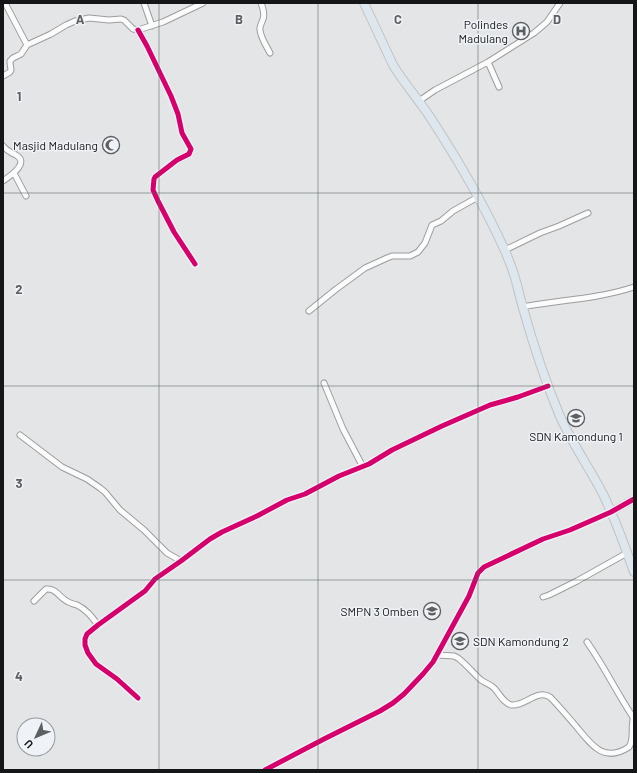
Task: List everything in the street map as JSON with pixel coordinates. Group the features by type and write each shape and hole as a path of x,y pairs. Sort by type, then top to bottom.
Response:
{"main road":[{"path":"364,3 393,64 437,128 478,196 505,250 548,386 565,425 611,512 630,558 634,572"}],"street":[{"path":"5,3 27,45"},
{"path":"144,3 152,26"},
{"path":"3,76 11,70 10,61 21,54 27,45 66,25 87,18 109,20 121,19 133,29 138,30 163,22 202,3"},
{"path":"261,3 264,19 259,30 270,53"},
{"path":"419,102 443,86 508,50 541,28 551,17 560,3"},
{"path":"138,30 171,96 178,114 182,133 191,149 189,154 177,160 155,177 154,190 174,232 195,264"},
{"path":"488,62 499,87"},
{"path":"3,146 8,152 18,156 21,160 21,164 3,181"},
{"path":"14,172 26,196"},
{"path":"310,310 365,268 392,256 410,256 418,252 423,247 432,225 441,221 453,211 478,196"},
{"path":"505,250 540,233 588,213"},
{"path":"522,307 541,303 599,296 634,287"},
{"path":"324,382 343,429 363,467"},
{"path":"138,698 117,679 96,664 88,653 85,639 87,634 98,625 145,591 155,579 210,539 287,500 305,494 339,476 363,467 401,445 484,407 548,386"},
{"path":"20,435 62,467 87,479 100,488 109,496 120,510 144,530 172,557 181,561"},
{"path":"265,770 362,720 393,703 404,694 423,674 437,655 469,596 481,569 488,564 543,539 570,530 611,512 634,499"},
{"path":"543,597 630,558"},
{"path":"34,601 46,589 53,590 66,601 77,605 86,611 98,625"},
{"path":"437,655 454,656 458,658 482,681 494,688 508,704 517,704 543,694 550,697 586,739 599,750 610,753 627,749 632,746 632,725 634,717 623,703 612,682 587,642"}],"cycle path":[{"path":"138,30 171,96 178,114 182,133 191,149 189,154 177,160 155,177 153,190 174,232 195,264"},
{"path":"138,698 117,679 96,664 88,653 85,645 85,639 87,634 98,625 145,591 155,579 210,539 287,500 305,494 339,476 369,464 392,450 490,405 548,386"},
{"path":"265,770 380,711 404,694 433,662 469,596 478,573 484,567 543,539 570,530 611,512 634,499"}],"place":[{"name":"Polindes Madulang","path":"521,31"},
{"name":"Masjid Madulang","path":"111,145"},
{"name":"SDN Kamondung 1","path":"576,418"},
{"name":"SMPN 3 Omben","path":"432,611"},
{"name":"SDN Kamondung 2","path":"460,641"}]}
